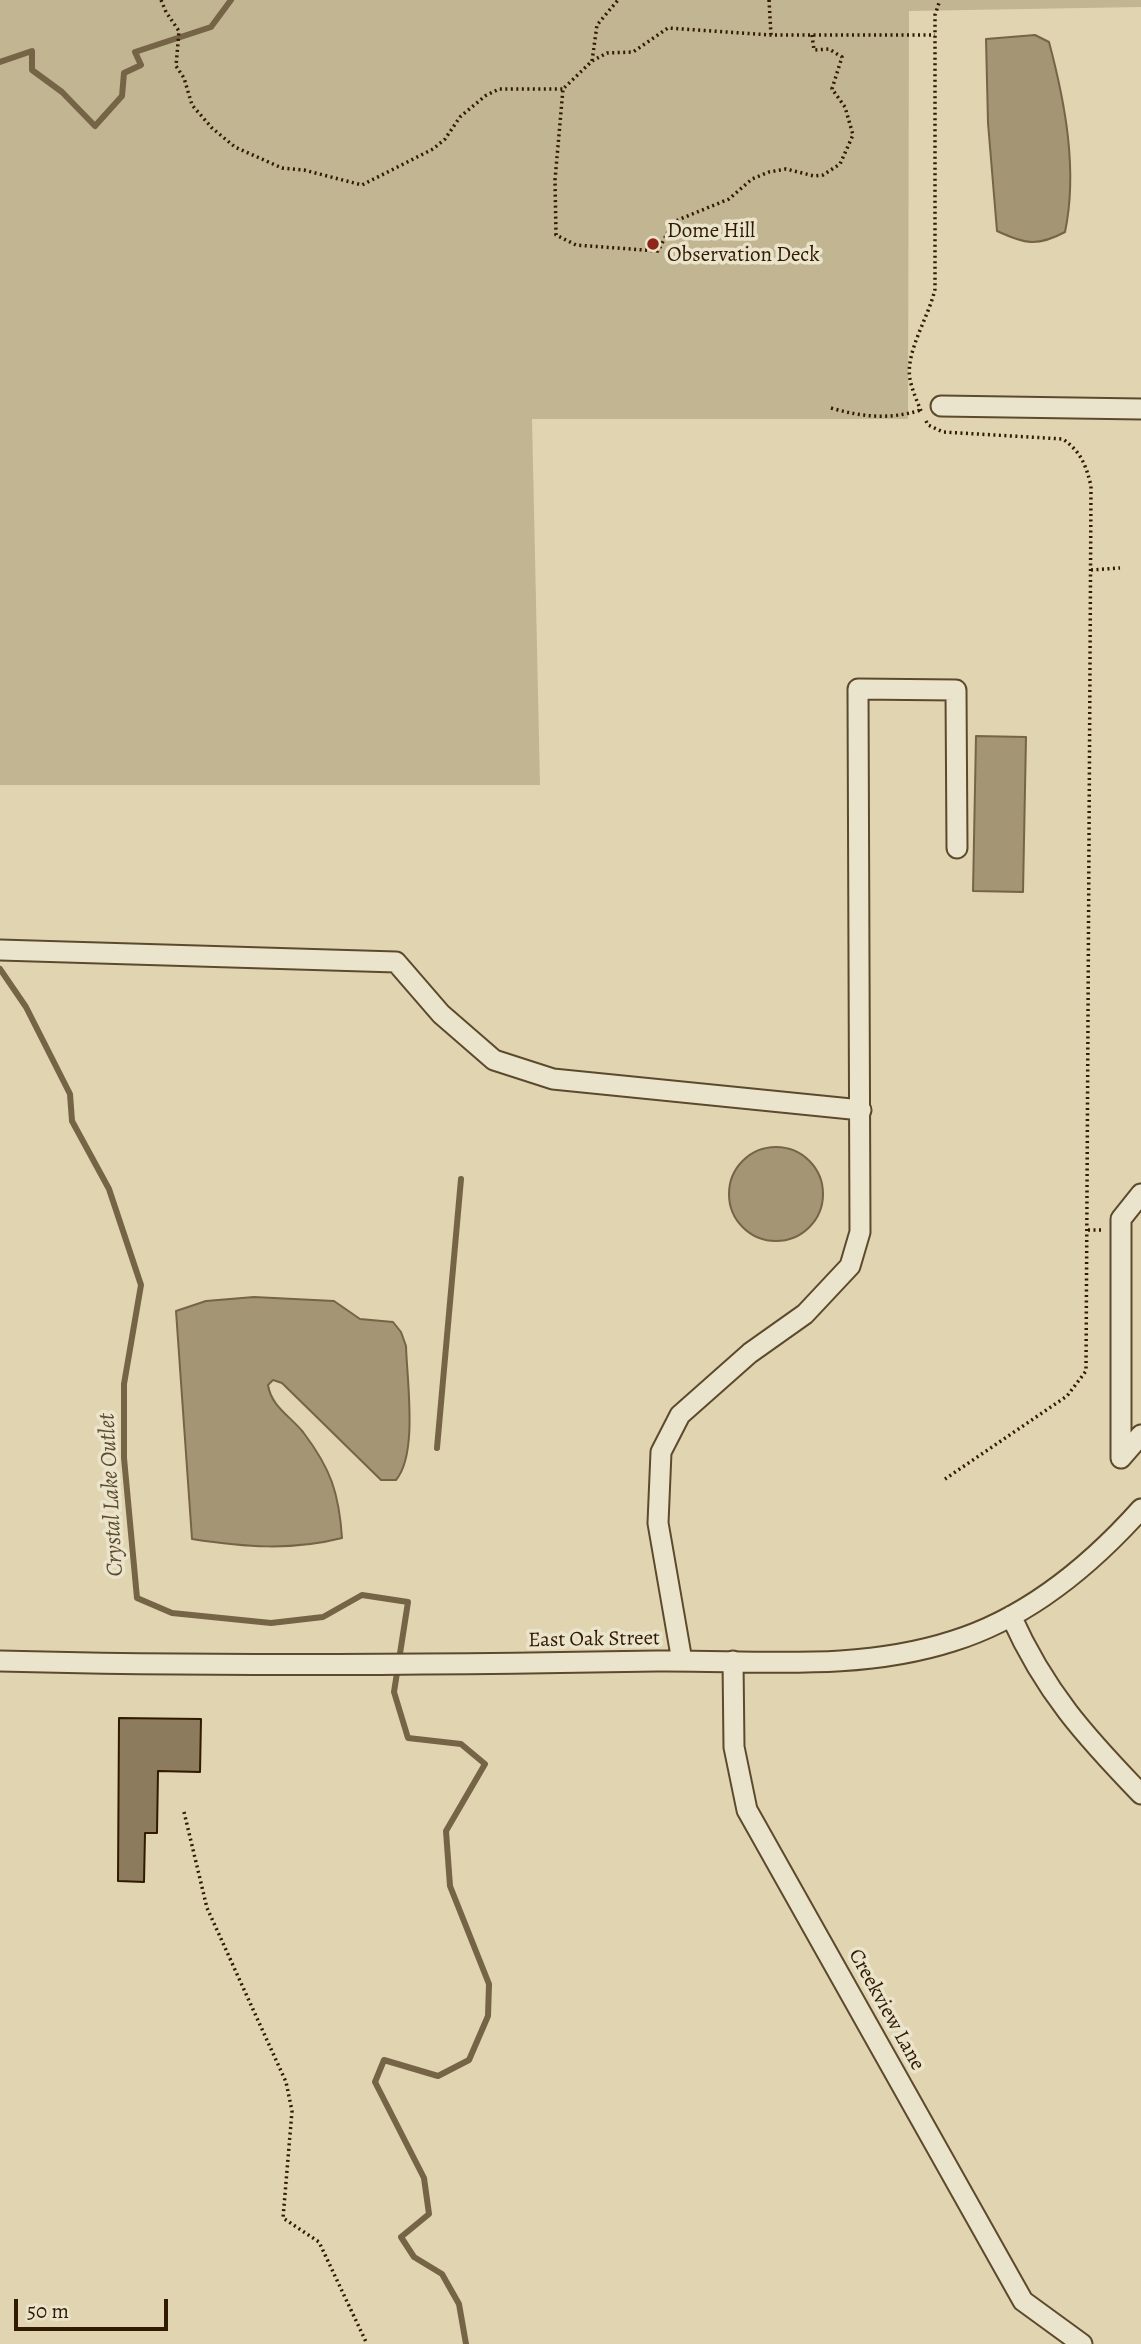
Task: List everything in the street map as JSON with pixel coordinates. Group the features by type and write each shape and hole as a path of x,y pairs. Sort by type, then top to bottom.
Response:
{"street":[{"path":"941,406 1141,409"},
{"path":"682,1661 658,1523 661,1452 680,1415 750,1353 806,1314 850,1266 860,1232 858,689 956,690 957,848"},
{"path":"0,950 396,962 441,1014 495,1060 541,1076 860,1110"},
{"path":"1141,1194 1121,1219 1121,1458 1141,1435"},
{"name":"East Oak Street","path":"0,1661 454,1665 871,1660 954,1641 1012,1616 1038,1601 1090,1559 1141,1509"},
{"path":"1012,1616 1023,1643 1063,1709 1084,1735 1141,1794"},
{"name":"Creekview Lane","path":"733,1661 734,1747 747,1810 1023,2301 1082,2344"}],"path":[{"path":"161,0 179,31 176,66 184,78 192,105 235,147 282,168 304,170 362,185 433,149 445,139 460,117 485,96 499,89 563,89"},
{"path":"592,61 597,26 618,0"},
{"path":"769,0 771,35"},
{"path":"940,0 935,15 935,289 930,311 909,364 910,379 928,425 943,432 1049,436 1063,439 1076,449 1085,462 1090,486 1086,1371 1067,1396 945,1479"},
{"path":"812,35 814,50 830,50 842,57 832,89 845,107 853,135 840,164 823,175 814,176 786,169 752,179 729,199 673,222 658,251 576,244 556,235 555,180 563,89 592,61 607,53 633,52 668,27 771,35 812,35 935,35"},
{"path":"831,408 863,417 901,416 921,410"},
{"path":"1090,569 1120,568"},
{"path":"184,1812 207,1908 286,2082 292,2111 283,2218 319,2242 367,2344"}],"shaded area":[{"path":"0,0 1141,0 1141,7 909,11 908,419 532,419 540,785 0,785"},
{"path":"1035,35 1049,42 1055,65 1068,136 1070,185 1065,232 1046,240 1031,242 997,231 988,123 986,39"},
{"path":"976,736 1026,737 1023,892 973,891"},
{"path":"776,1147 794,1150 809,1161 820,1176 823,1194 820,1212 809,1227 794,1238 776,1241 758,1238 743,1227 732,1212 729,1194 732,1176 743,1161 758,1150"},
{"path":"254,1297 334,1301 360,1319 393,1322 401,1332 406,1346 410,1416 407,1453 396,1480 381,1480 282,1383 273,1380 268,1385 277,1405 303,1432 327,1470 336,1494 342,1538 286,1546 230,1544 192,1539 176,1311 206,1301"}],"building":[{"path":"119,1718 201,1719 200,1772 158,1771 157,1833 145,1833 144,1882 118,1881"}],"waterway":[{"path":"0,62 32,51 32,70 62,92 95,126 122,96 124,73 141,65 135,52 211,27 231,0"},
{"name":"Crystal Lake Outlet","path":"0,969 26,1007 70,1094 72,1121 109,1189 141,1285 124,1384 124,1458 137,1598 172,1613 271,1623 323,1617 362,1595 408,1602 394,1692 408,1738 461,1744 485,1764 446,1831 450,1886 489,1984 488,2016 469,2060 438,2076 384,2060 375,2082 424,2178 429,2214 401,2237 414,2257 442,2274 459,2304 466,2344"},
{"path":"437,1448 461,1179"}],"place":[{"name":"Dome Hill Observation Deck","path":"653,244"}]}
